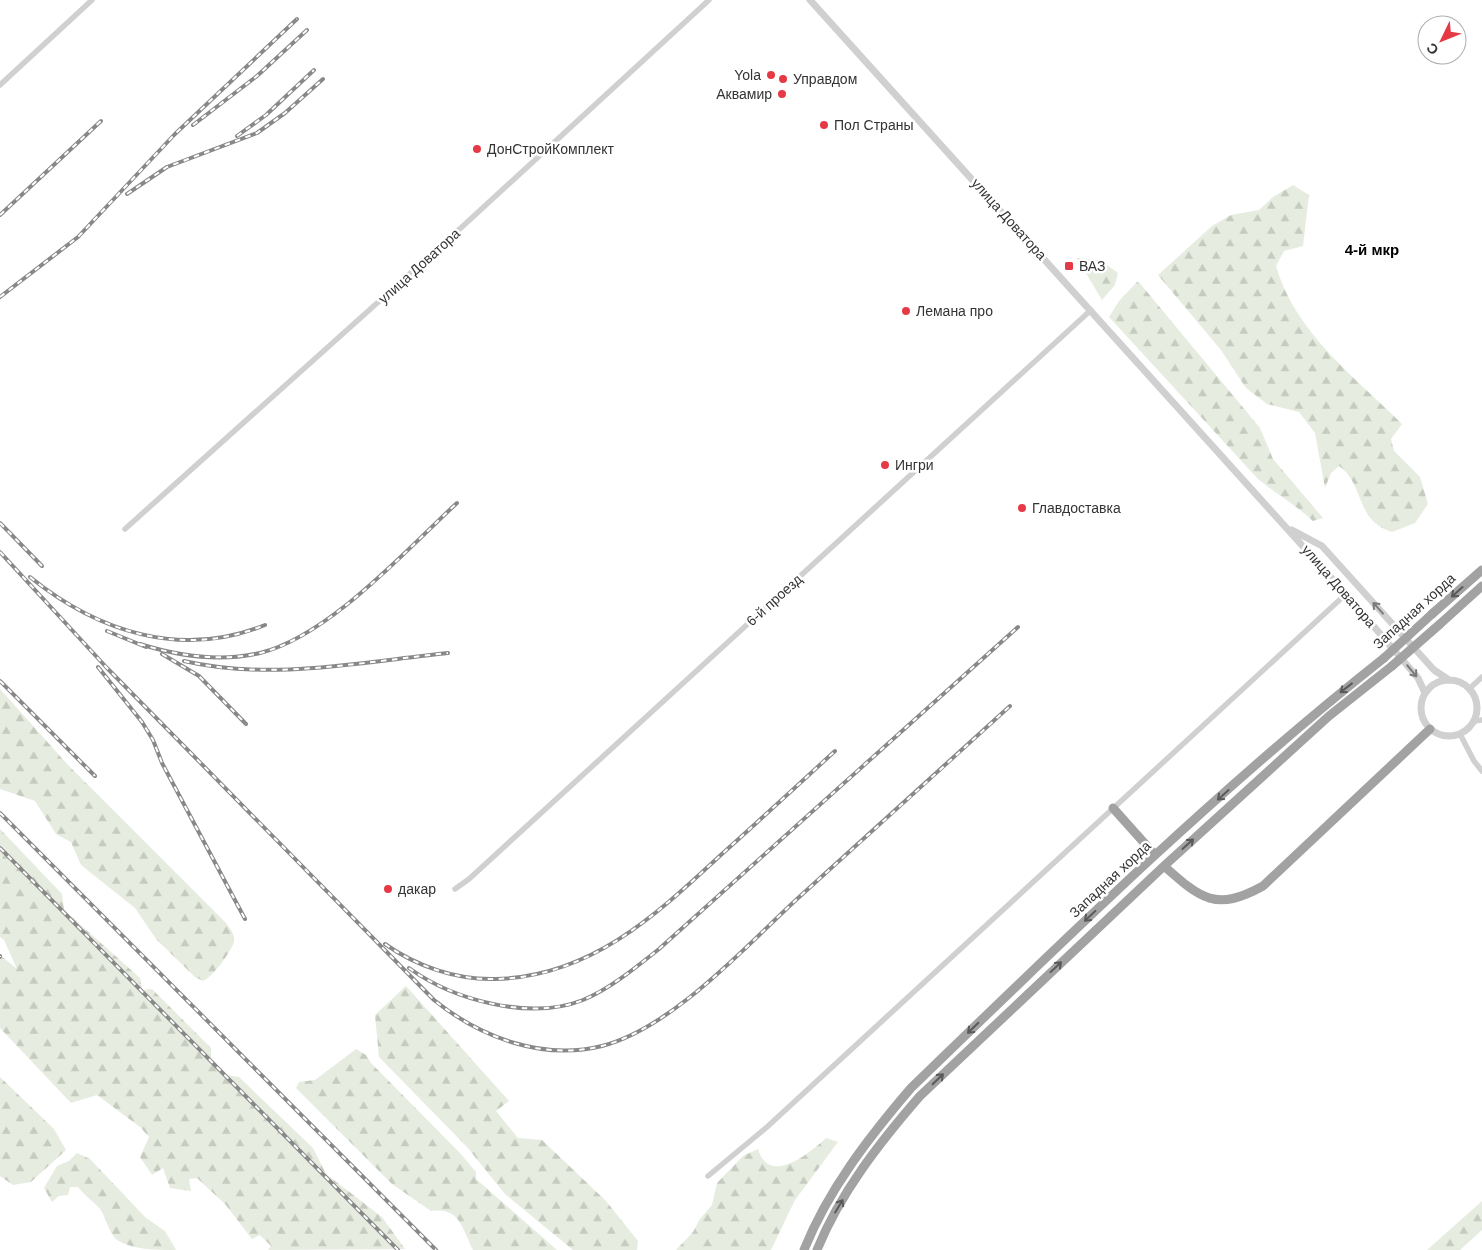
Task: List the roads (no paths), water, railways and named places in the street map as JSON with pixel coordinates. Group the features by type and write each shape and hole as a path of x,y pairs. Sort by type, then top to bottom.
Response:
{"highway":[{"name":"Западная хорда","path":"804,1250 827,1203 849,1168 884,1119 911,1088 1155,855 1321,707 1384,658 1482,570"},
{"name":"Западная хорда","path":"817,1250 837,1209 864,1168 895,1125 920,1096 1164,866 1329,716 1392,666 1482,586"},
{"path":"1164,866 1190,889 1204,897 1235,900 1248,895 1263,886 1430,729"},
{"path":"1113,808 1155,855"}],"street":[{"path":"0,85 92,0"},
{"name":"улица Доватора","path":"125,529 463,226 710,0"},
{"name":"улица Доватора","path":"810,0 1346,594 1418,678 1425,692"},
{"name":"6-й проезд","path":"455,888 469,879 1091,310"},
{"name":"улица Доватора","path":"1287,528 1322,546 1434,670 1449,680"},
{"path":"708,1176 762,1132 1346,594"},
{"path":"1469,689 1482,676"},
{"path":"1449,680 1460,682 1469,689 1476,702 1478,720 1460,734 1447,737 1430,729 1421,715 1421,703 1425,692 1433,684 1449,680"},
{"path":"1460,734 1474,762 1482,771"}],"railway":[{"path":"0,297 78,237 175,134 297,19"},
{"path":"193,125 257,76 307,30"},
{"path":"237,136 266,115 314,70"},
{"path":"127,194 167,167 257,133 285,113 323,79"},
{"path":"0,215 101,121"},
{"path":"140,644 169,652 215,657 245,656 286,644 313,629 365,590 457,503"},
{"path":"0,523 42,566"},
{"path":"0,552 107,668 434,1000 471,1025 492,1035 535,1048 579,1050 602,1046 628,1036 655,1022 681,1004 731,962 797,899 1010,706"},
{"path":"30,577 56,596 84,612 112,625 142,634 172,639 203,640 234,635 265,625"},
{"path":"409,968 427,979 469,998 516,1008 562,1006 583,1000 603,990 659,949 1018,627"},
{"path":"107,631 146,647"},
{"path":"184,661 216,667 282,670 349,665 448,653"},
{"path":"162,654 199,676 246,724"},
{"path":"98,667 142,722 153,740 162,763 245,919"},
{"path":"0,681 95,776"},
{"path":"385,944 423,965 451,974 480,979 530,976 562,967 592,955 647,920 673,899 835,751"},
{"path":"0,813 436,1250"},
{"path":"0,848 398,1250"}],"place":[{"name":"Yola","path":"771,75"},
{"name":"Управдом","path":"783,79"},
{"name":"Аквамир","path":"782,94"},
{"name":"Пол Страны","path":"824,125"},
{"name":"ДонСтройКомплект","path":"477,149"},
{"name":"ВАЗ","path":"1069,266"},
{"name":"Лемана про","path":"906,311"},
{"name":"Ингри","path":"885,465"},
{"name":"Главдоставка","path":"1022,508"},
{"name":"дакар","path":"388,889"}],"district":[{"name":"4-й мкр","path":"1372,250"}]}
